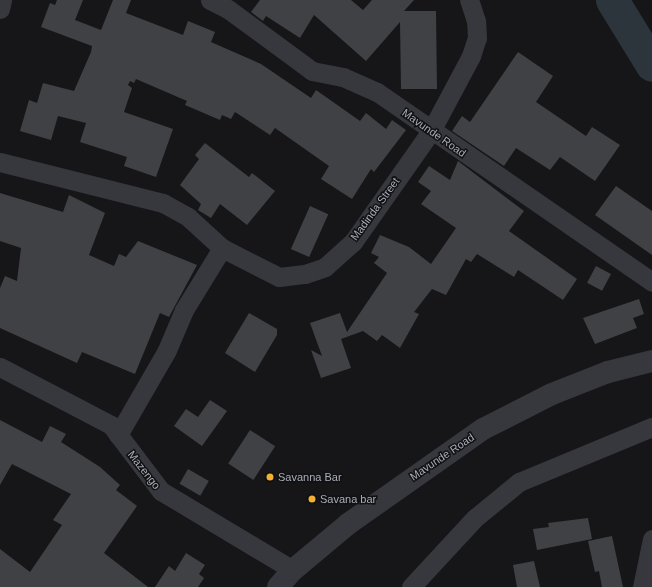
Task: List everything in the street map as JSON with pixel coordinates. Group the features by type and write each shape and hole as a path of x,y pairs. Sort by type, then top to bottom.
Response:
{"street":[{"path":"0,10 2,0"},
{"name":"Mavunde Road","path":"210,0 228,9 312,70 343,77 377,92 431,131 652,282"},
{"name":"Madinda Street","path":"0,162 163,203 188,217 222,248 279,277 305,274 325,267 353,242 431,131 471,56 477,38 476,21 469,0"},
{"path":"118,435 167,350 184,310 222,248"},
{"name":"Mavunde Road","path":"278,587 293,570 348,524 483,429 559,391 608,372 652,361"},
{"name":"Mazengo","path":"0,367 111,425 160,491 293,570"},
{"path":"411,587 475,518 519,482 652,428"},
{"path":"642,587 652,539"}],"building":[{"path":"57,0 83,0 75,20 101,30 113,0 131,0 126,13 183,35 188,21 215,32 211,42 261,64 311,98 316,90 360,121 366,113 386,129 392,120 406,130 374,172 371,169 352,199 321,179 329,166 275,128 270,135 235,112 231,119 222,115 220,120 185,105 187,101 136,79 134,83 130,81 128,85 132,88 124,112 173,129 156,177 124,166 127,157 80,142 86,123 58,116 51,140 20,131 29,100 37,103 43,83 74,91 91,52 92,46 41,27 50,3 55,5"},
{"path":"260,0 351,0 363,10 372,0 414,0 404,11 436,11 437,89 401,89 400,22 366,61 314,15 300,38 266,16 263,21 251,12"},
{"path":"518,52 553,76 536,102 586,136 592,127 620,145 595,181 560,157 550,170 516,148 504,166 452,131 462,116 470,122"},
{"path":"205,143 249,177 252,173 275,191 247,225 220,204 211,218 198,210 201,204 180,185 199,159 195,155"},
{"path":"458,161 524,211 509,231 577,279 563,300 518,270 514,277 477,254 471,262 466,259 446,295 432,289 414,312 419,314 400,348 382,335 377,341 363,331 341,339 351,368 321,378 311,350 322,356 310,323 340,313 347,332 387,273 374,263 379,257 371,253 380,235 409,247 431,264 456,228 421,204 431,191 418,182 429,166 450,180"},
{"path":"616,186 652,211 652,255 595,215"},
{"path":"0,193 63,212 69,195 105,213 89,255 114,266 119,254 126,257 138,241 197,265 169,317 160,313 135,374 82,352 77,363 0,328 0,288 5,276 17,281 21,248 0,241"},
{"path":"310,206 328,214 309,257 291,249"},
{"path":"596,266 611,274 602,291 587,283"},
{"path":"639,299 644,314 633,318 637,328 595,344 583,318"},
{"path":"249,313 277,329 277,335 255,372 225,353"},
{"path":"210,400 227,411 202,446 174,426 186,409 198,417"},
{"path":"0,420 42,442 50,426 66,434 61,442 100,467 120,485 116,490 137,506 104,553 148,587 0,587 0,549 30,572 62,525 53,520 71,494 12,464 0,485"},
{"path":"250,430 275,446 253,480 228,464"},
{"path":"188,469 209,481 200,496 179,484"},
{"path":"588,518 592,539 537,550 533,529 549,527 548,523"},
{"path":"612,536 623,587 602,587 599,571 595,572 588,541"},
{"path":"186,553 205,565 199,574 204,578 198,587 155,587 169,566 175,571"},
{"path":"534,561 540,587 517,587 513,565"}],"waterway":[{"path":"612,0 652,65"}],"place":[{"name":"Savanna Bar","path":"270,477"},
{"name":"Savana bar","path":"312,499"}]}
